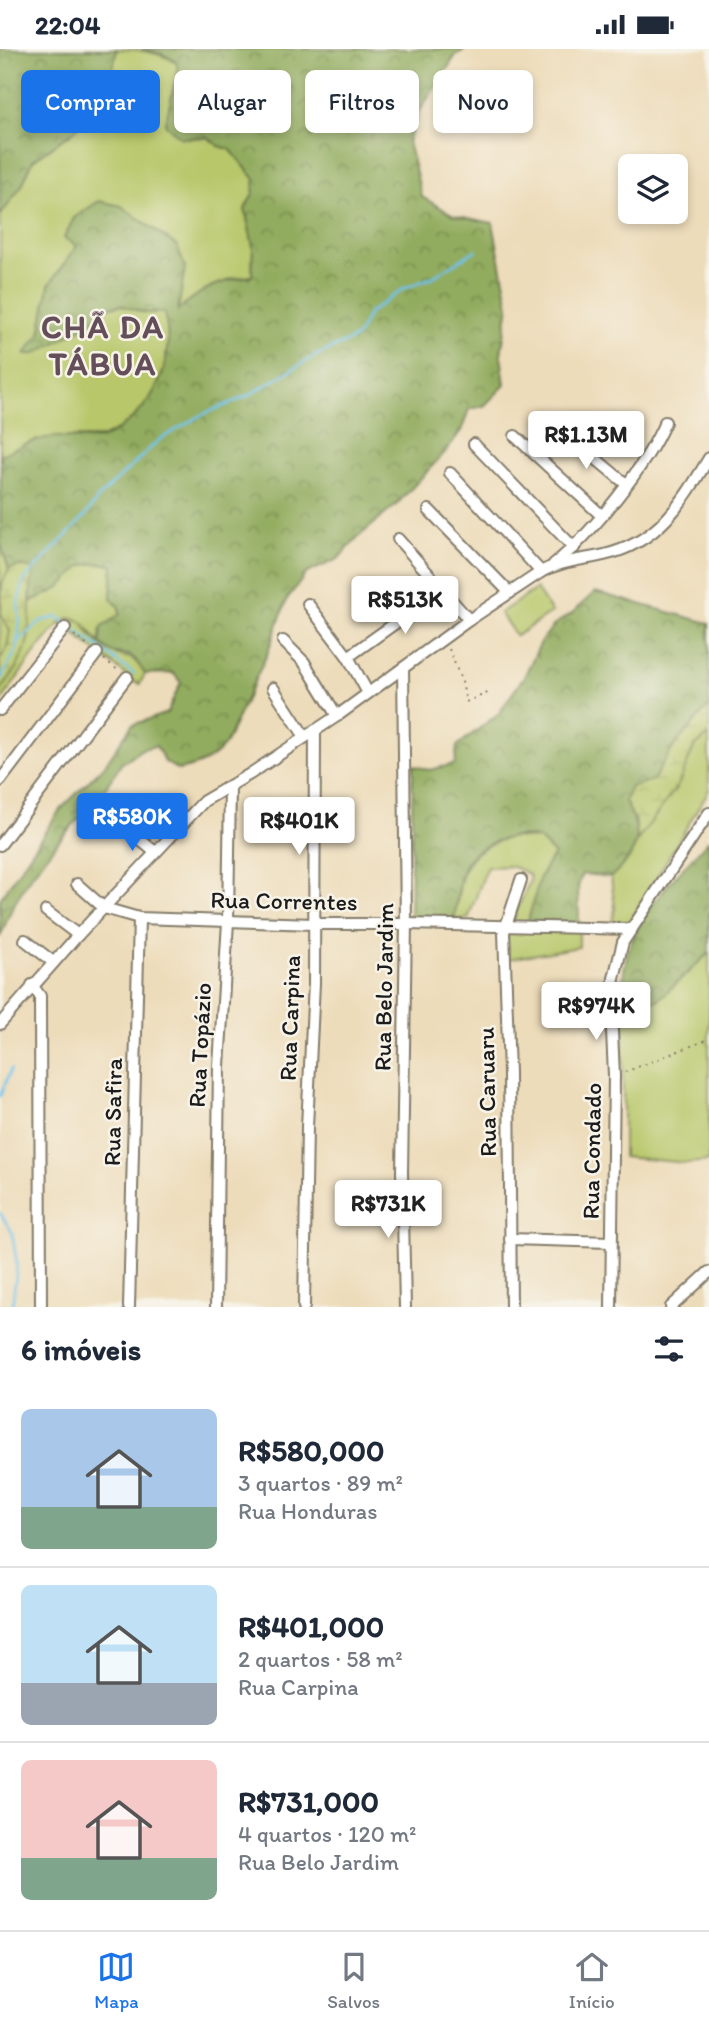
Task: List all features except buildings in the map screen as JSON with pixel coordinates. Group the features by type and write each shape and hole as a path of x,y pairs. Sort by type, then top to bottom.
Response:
{"street":[{"path":"1,1021 196,808 212,795 337,716 574,548 650,451 665,422"},
{"path":"565,433 626,484"},
{"path":"515,436 601,515"},
{"path":"474,444 574,548"},
{"path":"552,566 622,550 647,537 674,510 709,458"},
{"path":"450,473 541,572"},
{"path":"429,510 510,593"},
{"path":"398,539 469,620"},
{"path":"348,657 443,589"},
{"path":"308,604 348,657 368,692"},
{"path":"0,710 65,628"},
{"path":"284,641 304,662 337,716"},
{"path":"0,781 97,653"},
{"name":"Rua Belo Jardim","path":"404,668 406,924 402,1172 405,1307"},
{"path":"0,845 4,830 127,677"},
{"path":"273,688 305,737"},
{"name":"Rua Carpina","path":"304,1307 314,924 315,730"},
{"name":"Rua Topázio","path":"216,1307 219,1066 228,922 230,786"},
{"name":"Rua Condado","path":"611,1307 614,1076 611,998 622,946 709,813"},
{"path":"128,830 155,852"},
{"name":"Rua Caruaru","path":"510,1307 509,1073 504,932 522,880"},
{"path":"77,884 104,908"},
{"name":"Rua Correntes","path":"104,908 139,918 228,922 632,929"},
{"path":"47,911 78,935"},
{"name":"Rua Safira","path":"129,1307 139,918"},
{"path":"25,940 53,962"},
{"path":"32,985 40,996 41,1307"},
{"path":"510,1239 611,1242"},
{"path":"671,1307 709,1272"}],"path":[{"path":"444,638 462,682 466,702 490,692"},
{"path":"614,1076 709,1039"}],"green space":[{"path":"0,49 117,49 112,70 21,70 21,133 71,133 33,160 22,185 0,216"},
{"path":"117,49 148,52 177,62 177,70 174,70 174,133 181,133 181,138 207,137 219,146 230,149 255,179 253,194 245,209 253,246 252,276 229,279 177,311 77,246 49,285 68,335 91,323 104,308 122,305 145,313 164,312 169,338 162,379 152,398 126,425 104,437 56,437 2,455 0,462 0,216 22,185 33,160 71,133 160,133 160,70 112,70"},
{"path":"141,49 466,49 456,55 446,70 433,70 433,90 419,112 419,70 305,70 305,133 411,133 408,142 422,197 454,215 493,223 509,306 501,354 505,385 484,406 469,409 462,429 447,450 396,505 357,538 338,559 307,573 287,599 267,654 221,749 205,761 178,770 165,762 156,746 142,749 122,763 101,794 55,845 29,879 12,908 0,937 0,899 60,810 104,766 132,725 167,713 181,682 173,673 145,674 135,659 129,655 109,652 100,643 101,628 120,614 119,607 111,598 113,565 83,565 56,590 31,601 30,581 20,566 9,569 0,543 1,455 42,439 94,439 118,430 136,415 154,392 167,355 164,312 145,313 121,305 104,308 91,323 35,354 25,354 40,334 49,285 77,246 64,238 74,218 99,201 121,206 177,246 185,268 178,310 212,286 252,276 253,246 245,209 253,194 255,179 230,149 219,146 207,137 181,138 175,133 291,133 291,70 177,70 177,62 162,54"},
{"path":"174,86 174,132 165,124"},
{"path":"0,543 9,569 2,584 1,614 11,631 0,660"},
{"path":"96,563 113,565 111,598 119,607 120,615 101,628 100,643 77,619 66,620 46,640 0,703 0,692 17,668 31,601 56,590 79,566"},
{"path":"20,566 34,569 28,639 20,660 0,692 0,660 7,647 10,631 1,614 2,584 9,569"},
{"path":"536,589 552,612 516,636 500,613"},
{"path":"595,592 709,623 709,706 675,745 653,780 625,801 637,834 633,850 611,877 582,874 578,887 579,923 528,921 540,877 554,854 538,839 519,836 487,845 470,857 461,877 454,919 410,919 413,765 429,770 455,764 457,746 499,713 525,675 542,640 555,624 571,614"},
{"path":"68,618 82,622 105,648 135,661 145,674 140,684 130,681 130,678 60,623"},
{"path":"709,706 709,735 694,747 678,785 637,841 636,823 625,801 631,787 653,780 675,745"},
{"path":"709,735 709,790 629,923 612,923 615,908 611,877 629,859 637,841 678,785 694,747"},
{"path":"511,837 538,839 554,854 540,877 579,923 579,947 508,959 507,932 530,881 529,874 511,866 487,867 468,919 454,919 462,877 472,857 481,849"},
{"path":"709,840 709,953 658,1000 623,1004 624,971 635,933 656,899"},
{"path":"709,953 709,1161 687,1163 623,1157 623,1004 658,1000"}],"waterway":[{"path":"0,681 16,650 20,622 18,603 24,580 85,516 98,498 159,440 201,415 248,396 313,357 357,337 369,313 403,289 433,277 476,250"},
{"path":"18,642 41,621 58,617 134,674"},
{"path":"0,1096 11,1069"},
{"path":"0,1213 12,1232 17,1265 12,1307"}],"district":[{"name":"CHÃ DA TÁBUA","path":"103,346"}]}
